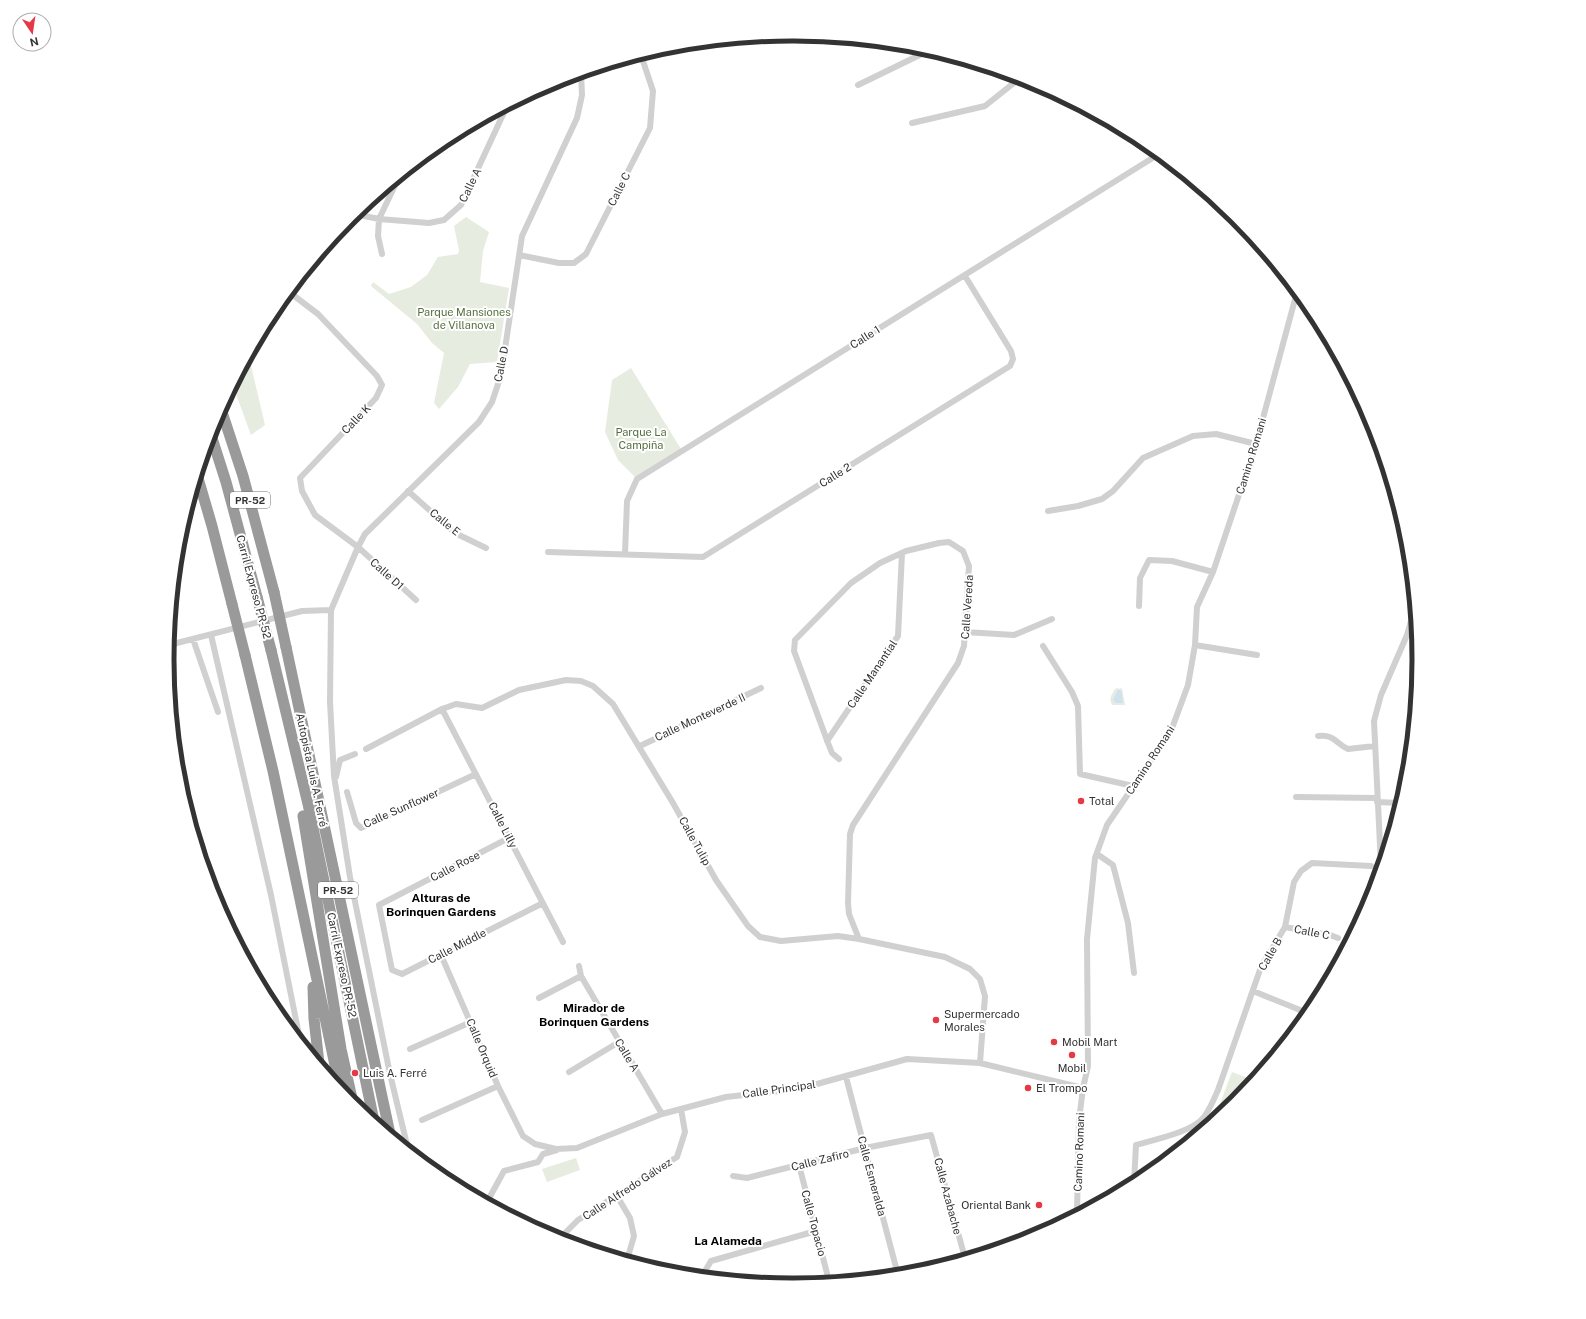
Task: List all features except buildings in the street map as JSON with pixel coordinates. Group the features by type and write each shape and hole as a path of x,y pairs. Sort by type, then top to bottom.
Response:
{"highway":[{"name":"Autopista Luis A. Ferré","path":"224,418 243,476 274,592 389,1129"},
{"name":"Carril Expreso PR-52","path":"214,444 228,489 271,650 308,804 372,1113"},
{"path":"200,485 232,604 273,771 337,1077"},
{"name":"Carril Expreso PR-52","path":"292,740 350,1090"},
{"path":"313,962 314,1019 318,1055"}],"street":[{"path":"858,85 921,55"},
{"name":"Calle C","path":"519,255 559,263 574,263 586,254 650,128 653,91 643,60"},
{"name":"Calle D","path":"331,610 365,534 478,422 492,402 501,375 522,236 577,118 582,95 581,79"},
{"path":"912,123 985,106 1015,82"},
{"name":"Calle A","path":"363,216 379,219 429,223 444,220 461,205 504,113"},
{"name":"Calle 1","path":"625,554 627,501 636,479 1154,157"},
{"path":"382,254 378,236 379,219 395,186"},
{"name":"Calle 2","path":"548,552 703,557 1010,366 1013,359 1011,351 964,276"},
{"name":"Calle K","path":"293,295 318,314 377,376 382,385 376,398 300,478 302,491 315,515 358,547"},
{"name":"Camino Romani","path":"1076,1209 1078,1120 1088,1066 1087,939 1092,882 1097,854 1106,825 1171,731 1188,685 1195,645 1197,607 1213,572 1256,444 1295,299"},
{"path":"1048,511 1078,506 1102,499 1113,491 1143,458 1193,436 1216,434 1256,444"},
{"name":"Calle E","path":"408,491 455,533 486,548"},
{"name":"Calle Vereda","path":"839,759 832,753 794,651 795,640 851,582 880,563 902,553 939,543 949,542 963,551 969,566 964,646 958,663 853,825 850,834 848,903 850,914 859,939"},
{"name":"Calle D1","path":"358,547 416,600"},
{"name":"Calle Manantial","path":"827,740 898,636 902,553"},
{"path":"1139,606 1140,578 1149,560 1172,561 1213,572"},
{"path":"175,643 302,611 331,610 330,702 335,782 350,877 390,1074 406,1142"},
{"path":"965,632 1014,635 1052,620"},
{"path":"1380,854 1374,721 1381,695 1410,623"},
{"path":"211,635 271,895 298,1030"},
{"path":"192,639 218,712"},
{"path":"1195,645 1257,655"},
{"path":"1043,646 1072,692 1078,706 1080,774 1133,786"},
{"name":"Calle Tulip","path":"366,749 442,709 456,704 482,708 519,690 566,680 581,681 593,686 613,704 640,746 716,880 748,926 760,937 781,941 838,936 859,939 945,957 970,969 980,979 986,996 980,1063"},
{"name":"Calle Monteverde II","path":"640,746 761,688"},
{"name":"Calle Lilly","path":"442,709 563,942"},
{"path":"1318,736 1331,737 1348,749 1375,746"},
{"path":"335,782 340,760 355,754"},
{"name":"Calle Sunflower","path":"348,792 356,823 361,828 476,774"},
{"path":"1296,797 1377,800 1394,802"},
{"name":"Calle Rose","path":"392,970 379,906 509,838"},
{"path":"1097,854 1113,865 1128,924 1134,973"},
{"name":"Calle B","path":"1134,1176 1136,1145 1187,1130 1203,1118 1218,1090 1261,967 1286,927 1294,882 1301,871 1312,863 1371,866"},
{"name":"Calle Middle","path":"392,970 402,974 543,903"},
{"name":"Calle C","path":"1286,927 1330,935 1338,938"},
{"name":"Calle Orquid","path":"441,955 498,1086 523,1136 528,1139"},
{"name":"Calle A","path":"579,966 581,976 618,1042 662,1114"},
{"path":"539,998 581,976"},
{"path":"1253,991 1301,1011"},
{"path":"410,1049 471,1022"},
{"path":"569,1072 618,1042"},
{"name":"Calle Principal","path":"528,1139 535,1144 556,1149 577,1148 662,1114 726,1097 799,1089 907,1059 980,1063 1083,1088"},
{"name":"Calle Esmeralda","path":"846,1077 866,1148 897,1269"},
{"path":"422,1120 498,1086"},
{"name":"Calle Alfredo Gálvez","path":"564,1234 578,1220 677,1156 685,1132 681,1109"},
{"name":"Calle Zafiro","path":"733,1176 747,1178 866,1148 931,1135"},
{"name":"Calle Azabache","path":"931,1135 964,1254"},
{"path":"489,1198 504,1171 538,1162 543,1154 565,1149"},
{"name":"Calle Topacio","path":"799,1165 829,1277"},
{"path":"616,1196 630,1218 634,1236 628,1256"},
{"path":"705,1272 711,1261 816,1231"}],"green space":[{"name":"Parque Mansiones de Villanova","path":"466,217 489,232 483,251 480,282 509,288 497,362 470,364 458,387 439,409 434,403 444,353 432,343 417,324 371,286 373,282 389,294 411,287 427,275 438,257 458,254 459,250 454,226"},
{"path":"250,363 265,425 251,435 235,392"},
{"name":"Parque La Campiña","path":"631,368 681,449 636,478 618,460 605,432 612,380"},
{"path":"1122,688 1125,705 1112,705 1110,699 1111,696 1115,689"},
{"path":"1232,1072 1248,1078 1230,1097 1218,1108"},
{"path":"576,1158 580,1170 547,1182 542,1169"}],"water":[{"path":"1118,690 1121,690 1123,703 1115,703 1113,699"}],"place":[{"name":"Total","path":"1081,801"},
{"name":"Supermercado Morales","path":"936,1020"},
{"name":"Mobil Mart","path":"1054,1042"},
{"name":"Mobil","path":"1072,1055"},
{"name":"Luis A. Ferré","path":"355,1073"},
{"name":"El Trompo","path":"1028,1088"},
{"name":"Oriental Bank","path":"1039,1205"}],"district":[{"name":"Alturas de Borinquen Gardens","path":"441,905"},
{"name":"Mirador de Borinquen Gardens","path":"594,1015"},
{"name":"La Alameda","path":"728,1241"}]}
